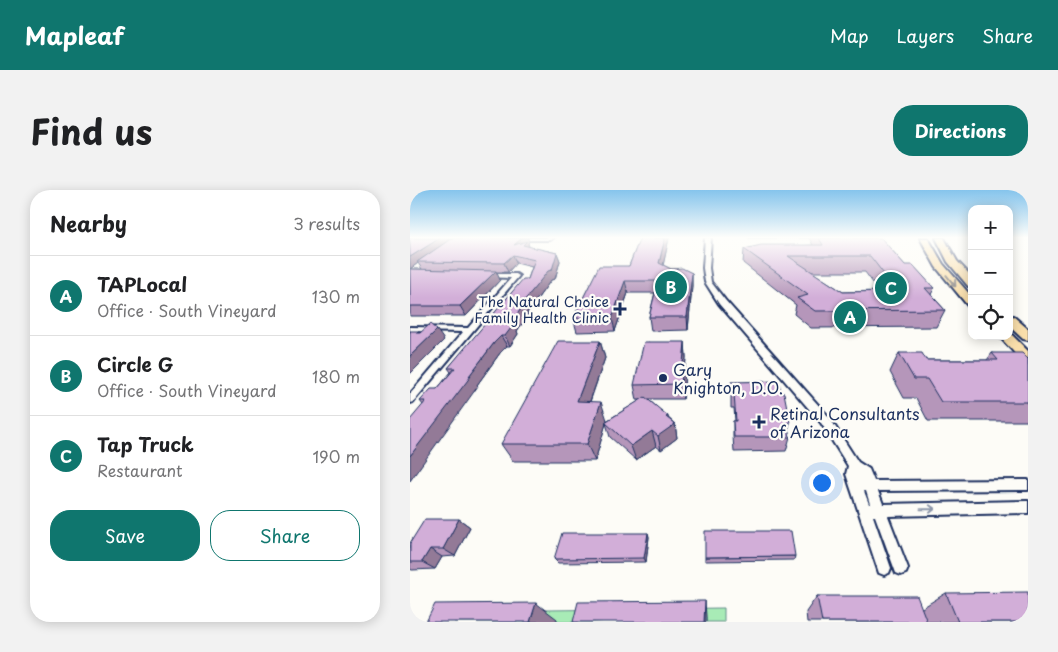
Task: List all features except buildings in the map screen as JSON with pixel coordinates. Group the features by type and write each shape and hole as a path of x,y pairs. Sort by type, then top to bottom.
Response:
{"main road":[{"path":"935,258 968,299"},
{"path":"951,258 968,279"},
{"path":"1013,323 1028,336"},
{"path":"1009,340 1028,359"}],"street":[{"path":"707,258 708,282 722,302 825,420 854,466 865,473 870,486 872,510 884,568"},
{"path":"410,400 516,276 478,275"},
{"path":"410,329 470,330"},
{"path":"854,466 852,474 856,486 872,510 901,568"},
{"path":"856,486 1028,485"},
{"path":"872,510 1028,507"}],"green space":[{"path":"724,608 724,622 706,622 706,617 593,622 454,622 459,611"}],"place":[{"name":"Circle G","path":"671,287"},
{"name":"Tap Truck","path":"891,288"},
{"name":"The Natural Choice Family Health Clinic","path":"620,309"},
{"name":"TAPLocal","path":"850,317"},
{"name":"Gary Knighton, D.O.","path":"663,378"},
{"name":"Retinal Consultants of Arizona","path":"759,422"}]}
